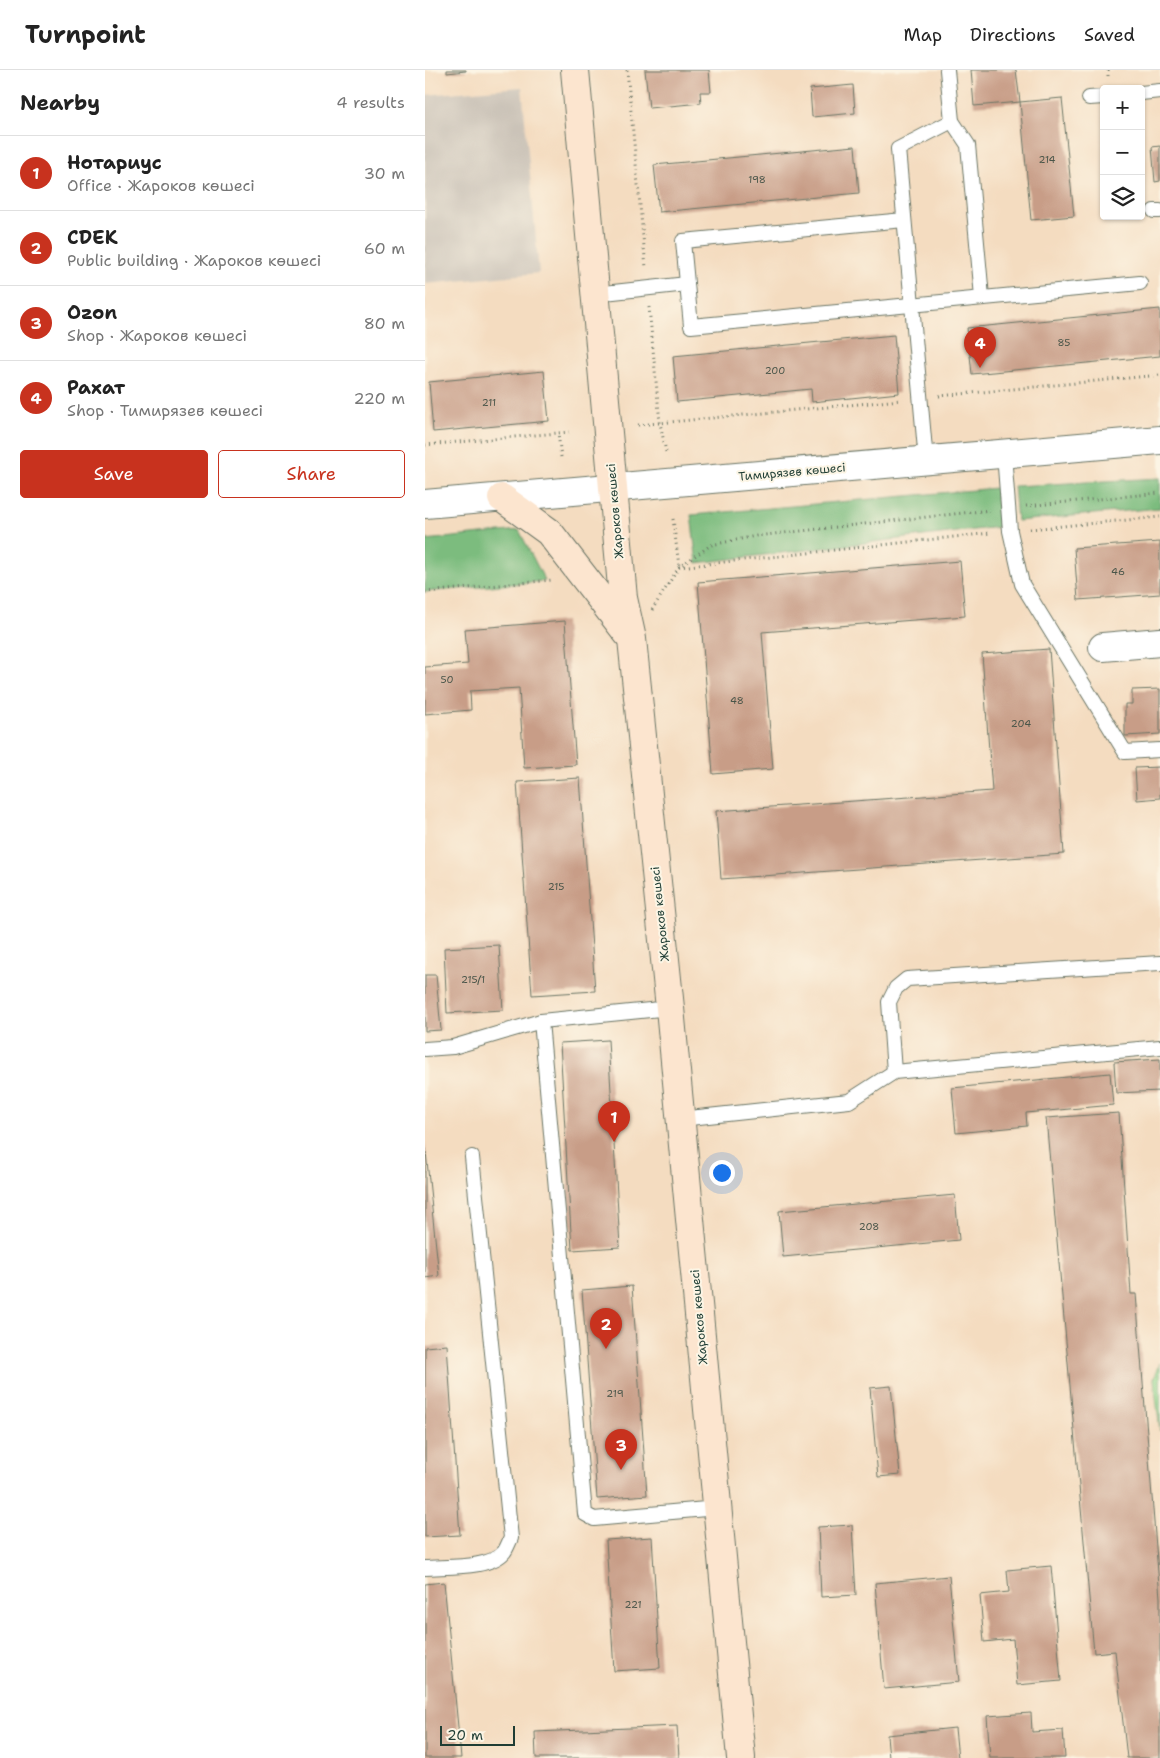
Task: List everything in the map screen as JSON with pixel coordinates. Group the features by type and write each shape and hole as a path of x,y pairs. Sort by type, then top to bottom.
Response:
{"main road":[{"name":"Жароков көшесі","path":"575,70 623,598 632,639 670,1008 741,1758"},
{"path":"502,498 549,532 632,639"}],"street":[{"name":"Тимирязев көшесі","path":"425,504 927,462 1160,440"},
{"path":"1103,647 1160,642"}],"lane":[{"path":"947,70 951,121 968,145 982,298"},
{"path":"1145,93 1160,91"},
{"path":"1089,98 1100,97"},
{"path":"927,462 898,149 951,121"},
{"path":"904,220 683,241 691,326 1140,283"},
{"path":"595,294 687,284"},
{"path":"1004,454 1009,531 1022,584 1125,752 1160,750"},
{"path":"894,1072 889,1002 896,988 907,979 1160,963"},
{"path":"425,1049 453,1047 541,1021 670,1008"},
{"path":"541,1021 585,1514 594,1519 717,1508"},
{"path":"681,1118 849,1101 894,1072 1160,1047"},
{"path":"425,1568 478,1564 492,1560 504,1552 511,1538 472,1156"}],"path":[{"path":"627,70 660,423 666,452"},
{"path":"638,425 660,423"},
{"path":"425,445 569,432"},
{"path":"558,433 561,457"},
{"path":"632,639 679,567 711,545 757,536 1160,493"},
{"path":"679,567 1009,531 1160,517"},
{"path":"673,519 679,567"},
{"path":"425,592 585,577"}],"shaded area":[{"path":"522,87 539,273 425,284 425,95"}],"green space":[{"path":"1160,478 1160,508 1017,521 1014,486"},
{"path":"996,488 999,527 697,563 691,515"},
{"path":"519,530 545,581 425,592 425,540"},
{"path":"1160,1363 1160,1431 1154,1379"}],"building":[{"path":"447,70 466,70 466,71 447,73"},
{"path":"645,70 709,70 711,92 700,92 701,103 649,108"},
{"path":"971,70 1016,70 1020,102 974,106"},
{"path":"853,85 855,113 812,117 810,89"},
{"path":"1062,98 1074,216 1031,220 1020,102"},
{"path":"855,146 859,193 659,212 654,165"},
{"path":"1160,146 1160,181 1155,182 1152,147"},
{"path":"1160,309 1160,356 972,374 967,328"},
{"path":"894,335 899,393 812,402 811,389 677,402 673,356"},
{"path":"544,371 549,421 433,432 429,382"},
{"path":"1160,542 1160,594 1078,600 1074,548"},
{"path":"960,561 965,616 762,632 773,769 713,774 698,582"},
{"path":"565,621 576,765 524,768 519,688 470,691 471,710 425,714 425,667 468,664 465,629"},
{"path":"1049,649 1064,854 721,879 716,811 992,791 982,654"},
{"path":"1160,689 1160,734 1125,736 1125,704 1132,704 1132,690"},
{"path":"1160,767 1160,798 1137,800 1135,768"},
{"path":"580,778 595,991 532,995 517,782"},
{"path":"499,945 503,1010 447,1013 444,948"},
{"path":"425,975 436,975 441,1030 425,1031"},
{"path":"608,1040 620,1247 572,1250 560,1043"},
{"path":"1160,1059 1160,1091 1116,1093 1114,1062"},
{"path":"1110,1073 1113,1105 1026,1113 1027,1126 956,1133 952,1088"},
{"path":"1119,1113 1131,1294 1136,1294 1160,1598 1160,1758 1127,1758 1115,1651 1094,1653 1046,1118"},
{"path":"425,1142 439,1276 425,1278"},
{"path":"955,1195 959,1240 783,1257 779,1211"},
{"path":"632,1286 647,1495 597,1499 582,1290"},
{"path":"447,1345 460,1535 425,1537 425,1347"},
{"path":"891,1386 900,1475 878,1477 870,1388"},
{"path":"852,1525 856,1595 821,1597 818,1527"},
{"path":"652,1537 660,1668 614,1671 606,1540"},
{"path":"1051,1566 1061,1681 1017,1685 1013,1639 984,1642 980,1595 1009,1592 1007,1570"},
{"path":"949,1576 959,1682 884,1689 875,1583"},
{"path":"444,1582 461,1758 425,1758 425,1584"},
{"path":"1031,1713 1032,1732 1063,1730 1065,1758 990,1758 987,1716"},
{"path":"677,1726 679,1758 536,1758 535,1732"},
{"path":"955,1728 958,1758 889,1758 887,1735"}],"place":[{"name":"Рахат","path":"980,368"},
{"name":"Нотариуc","path":"614,1142"},
{"name":"CDEK","path":"606,1349"},
{"name":"Ozon","path":"621,1470"}]}
